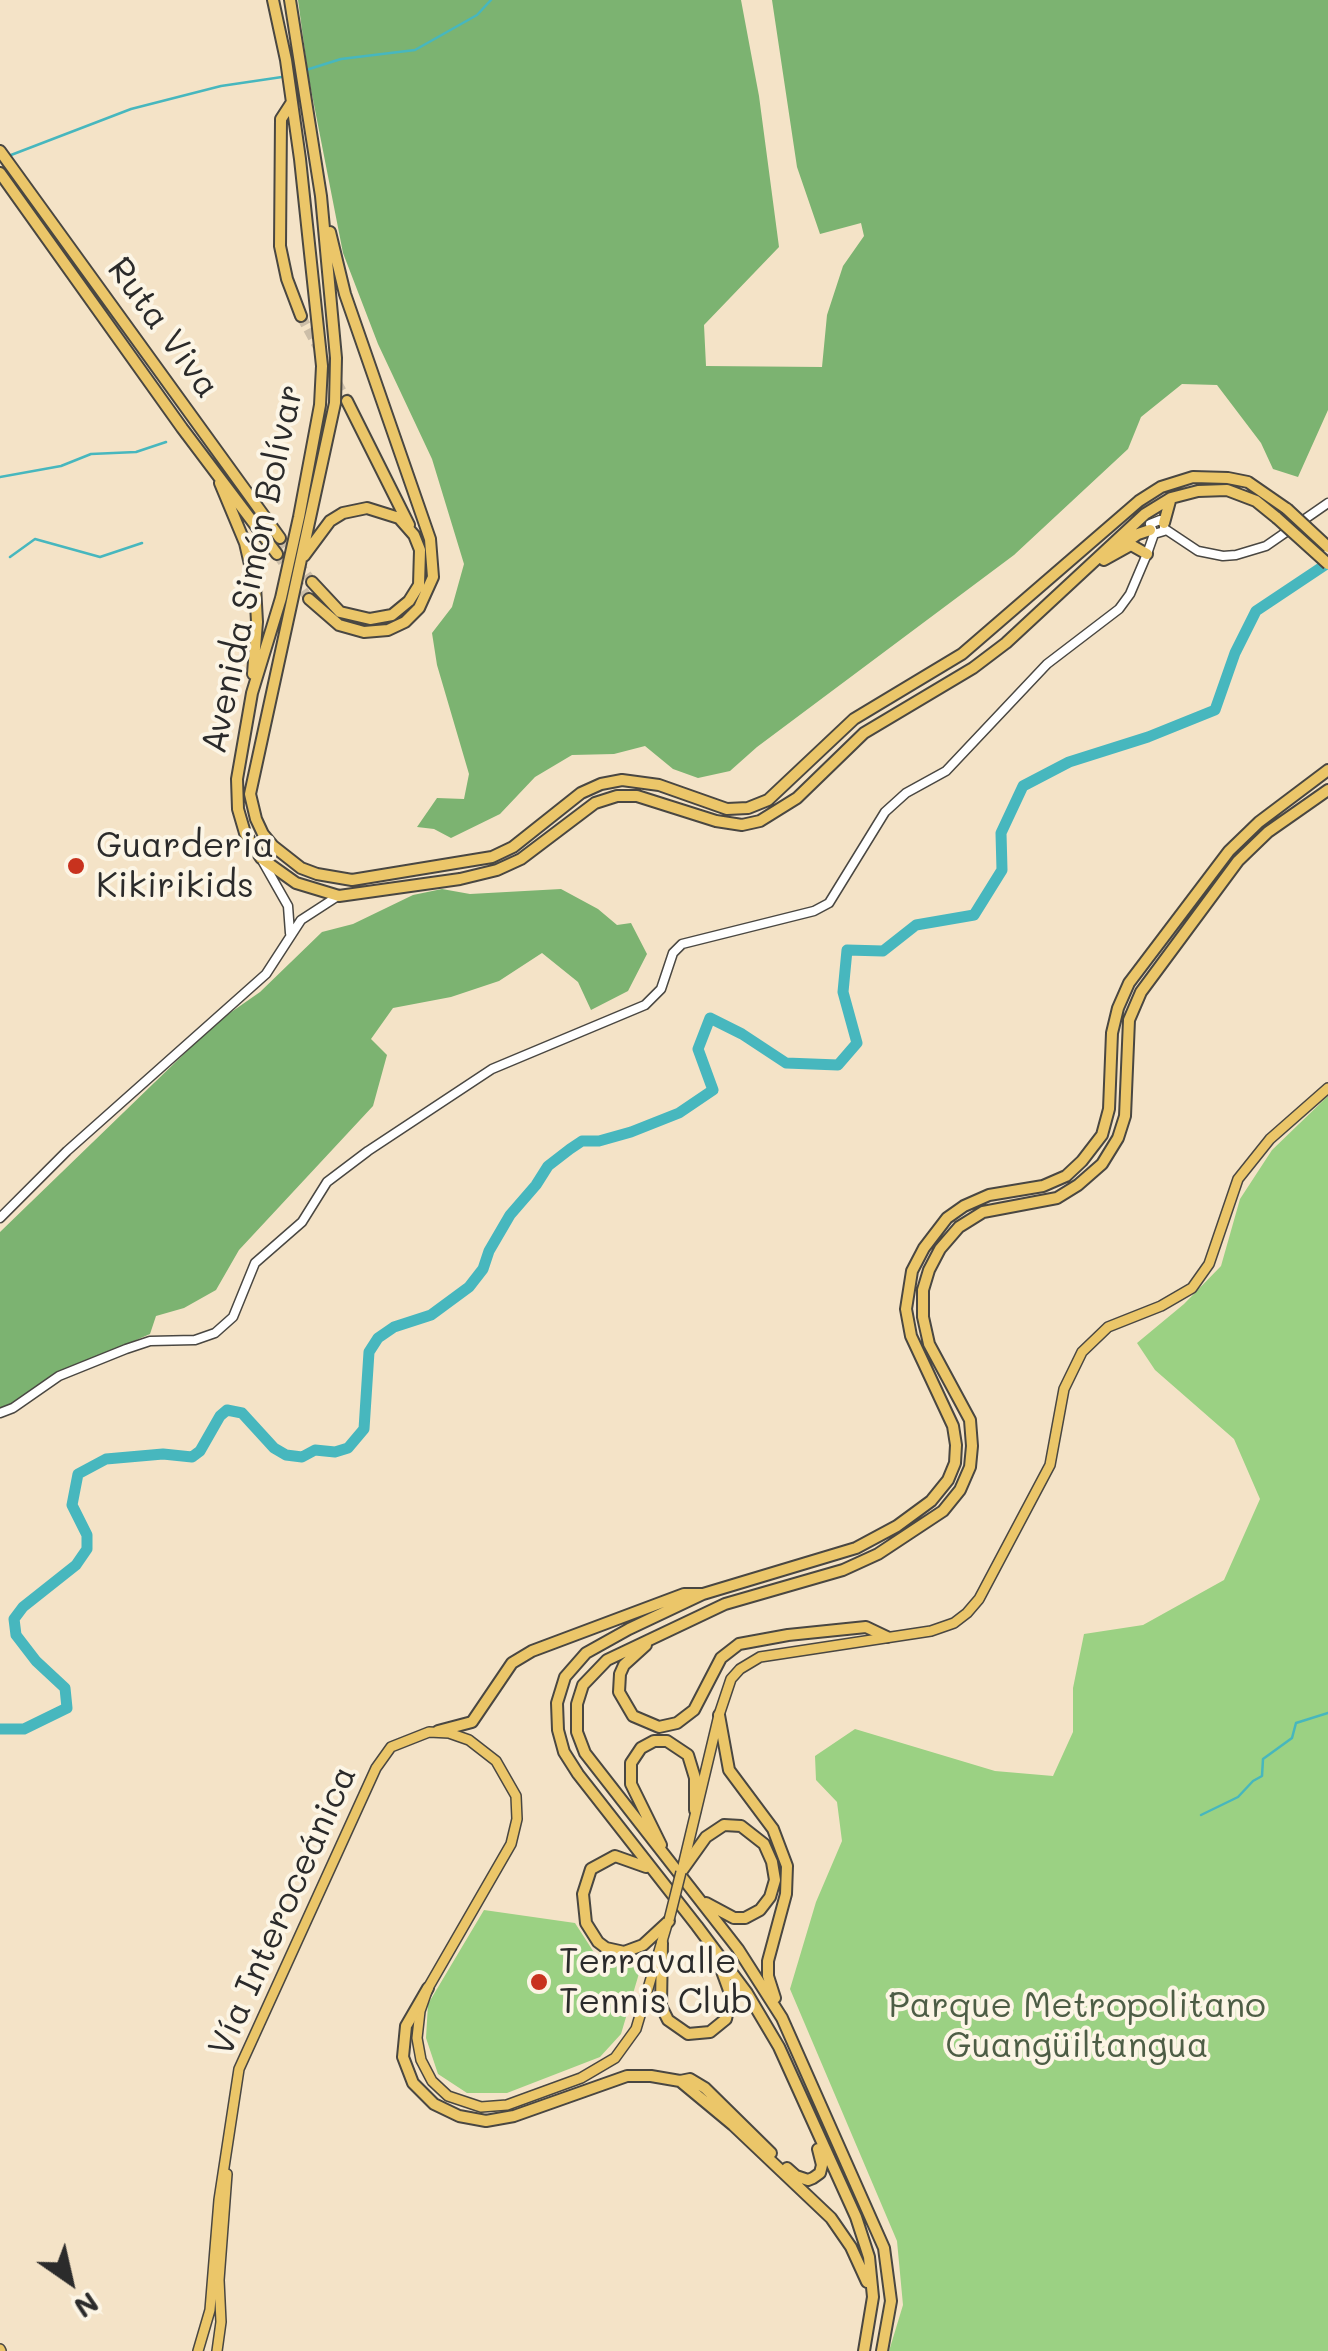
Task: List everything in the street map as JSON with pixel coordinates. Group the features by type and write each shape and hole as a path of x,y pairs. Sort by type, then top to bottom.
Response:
{"highway":[{"name":"Avenida Simón Bolívar","path":"260,858 245,832 238,809 237,779 252,693 280,598 320,405 322,366 292,102 273,0"},
{"name":"Avenida Simón Bolívar","path":"290,0 321,196 336,358 334,403 328,446 250,794 264,834 287,858 317,874 352,880 492,857 513,846 581,793 622,780 659,785 727,809 748,808 768,800 854,719 962,654 1161,487 1193,478 1248,482 1328,547"},
{"path":"292,102 282,119 280,246 301,316"},
{"name":"Ruta Viva","path":"0,151 280,538"},
{"name":"Ruta Viva","path":"0,172 277,554"},
{"path":"310,599 325,615 350,629 388,630 405,622 419,608 434,577 430,539 345,294 321,196"},
{"path":"312,582 340,612 370,619 392,615 419,586 422,566 414,534 346,401"},
{"path":"220,477 245,543 255,586 257,622 252,693"},
{"path":"260,858 296,884 339,896 497,870 521,859 595,802 617,796 637,796 716,821 742,825 760,821 797,798 864,733 973,668 1006,643 1145,514 1172,498 1198,491 1228,490 1256,500 1328,564"},
{"path":"1165,526 1164,512 1172,498"},
{"path":"300,561 325,526 352,510 373,508 387,512 414,534"},
{"path":"1104,560 1131,538 1152,532"},
{"path":"1074,580 1130,545 1147,554"},
{"path":"864,2351 872,2297 869,2257 856,2216 764,2020 578,1774 564,1752 557,1703 565,1677 586,1653 703,1594 856,1548 897,1526 931,1500 948,1480 954,1463 954,1426 920,1359 906,1309 912,1272 924,1248 947,1218 964,1206 989,1195 1044,1186 1066,1176 1082,1161 1102,1135 1109,1110 1112,1033 1129,983 1229,851 1259,822 1328,770"},
{"path":"782,2018 738,1949 585,1754 576,1721 576,1704 583,1685 607,1660 670,1627 726,1604 843,1570 878,1554 942,1512 960,1490 970,1468 972,1446 970,1420 929,1344 923,1317 923,1290 940,1249 958,1228 983,1212 1057,1198 1102,1164 1118,1138 1125,1116 1128,1020 1141,992 1238,861 1268,832 1328,790"},
{"path":"438,1731 472,1722 512,1663 532,1650 684,1594 703,1594"},
{"path":"670,1627 632,1657 620,1674 619,1692 627,1710 650,1726 670,1726 694,1710 721,1658 739,1644 788,1634 866,1627 887,1637"},
{"path":"719,1715 730,1770 772,1830 787,1866 786,1894 767,1968 782,2018 884,2248 891,2302 882,2351"},
{"path":"664,1855 658,1834 630,1784 632,1763 642,1748 654,1741 668,1742 688,1755 696,1778 695,1810"},
{"path":"681,1872 706,1837 724,1826 741,1826 764,1844 775,1880 760,1910 745,1918 734,1918 696,1898"},
{"path":"653,1871 615,1856 599,1862 584,1884 582,1904 586,1923 598,1942 624,1952 643,1945 669,1920"},
{"path":"662,1943 660,1996 664,2013 674,2026 696,2034 722,2025 730,2004 729,1988 710,1944"},
{"path":"428,1988 406,2026 404,2066 424,2095 459,2116 498,2120 628,2076 690,2079 705,2088 796,2176 808,2180 820,2173 822,2165 810,2119"},
{"path":"680,2081 733,2125 831,2218 851,2247 872,2297"}],"main road":[{"path":"438,1731 469,1740 489,1754 510,1781 518,1808 515,1833 504,1858 428,1988 417,2038 421,2060 432,2081 448,2096 467,2104 494,2107 581,2078 615,2058 636,2028 669,1920 719,1715 732,1679 740,1669 760,1657 931,1631 967,1614 1050,1465 1065,1386 1082,1352 1108,1328 1192,1288 1209,1264 1238,1179 1270,1139 1328,1088"},
{"name":"Vía Interoceánica","path":"198,2351 205,2327 239,2069 246,2048 376,1768 391,1747 417,1734 438,1731"},
{"name":"Vía Interoceánica","path":"220,2348 219,2280 228,2185 226,2167"}],"street":[{"path":"0,1413 59,1376 126,1349 150,1341 194,1340 214,1333 234,1317 254,1263 302,1222 327,1182 368,1151 492,1069 645,1005 661,989 673,953 682,944 814,911 828,903 885,812 906,793 946,771 1047,664 1119,609 1147,554 1154,520 1198,551 1236,555 1266,546 1328,503"},
{"path":"260,858 288,906 290,933"},
{"path":"0,1218 67,1150 266,974 290,933 311,912 339,896"},
{"path":"205,2327 212,2328 220,2348"}],"green space":[{"path":"298,0 741,0 759,96 779,247 704,325 706,366 822,367 827,315 843,266 864,236 861,223 820,234 797,167 772,0 1328,0 1328,410 1298,477 1273,469 1261,443 1217,385 1182,384 1141,417 1128,449 1014,555 730,771 698,778 673,769 645,746 614,754 572,755 535,777 500,814 451,838 434,829 417,827 437,798 464,799 469,774 437,665 432,633 452,607 464,564 432,459 378,344 343,253 308,74"},
{"path":"442,889 470,894 561,889 598,909 617,925 631,923 647,954 628,991 591,1010 578,982 542,953 499,981 451,997 393,1008 371,1039 387,1055 373,1106 239,1250 216,1290 184,1308 156,1316 150,1334 45,1380 10,1408 0,1411 0,1232 217,1022 260,992 322,932 353,924 413,895"},
{"name":"Parque Metropolitano Guangüiltangua","path":"1328,1096 1328,2351 889,2351 903,2305 897,2241 790,1989 816,1902 842,1841 837,1802 816,1780 815,1756 855,1729 995,1771 1053,1776 1073,1732 1073,1688 1084,1634 1143,1625 1224,1580 1260,1499 1234,1439 1155,1370 1137,1343 1184,1304 1221,1266 1240,1199 1272,1150"},
{"name":"Terravalle Tennis Club","path":"484,1910 575,1923 595,1954 643,1960 621,2034 600,2057 507,2093 467,2093 438,2074 426,2038 428,2004"}],"waterway":[{"path":"306,70 341,59 415,50 477,15 491,0"},
{"path":"11,155 131,109 221,86 282,77"},
{"path":"0,477 61,466 91,454 136,452 166,442"},
{"path":"10,557 35,539 100,557 142,543"},
{"path":"0,1729 24,1729 67,1708 65,1688 16,1635 14,1619 23,1607 76,1565 87,1549 87,1535 72,1505 78,1474 106,1459 163,1454 192,1457 227,1410 242,1413 274,1448 286,1455 302,1457 315,1450 335,1452 348,1448 364,1429 369,1352 378,1338 394,1327 431,1315 469,1287 483,1269 510,1215 548,1166 582,1141 599,1141 631,1132 679,1113 713,1090 698,1049 710,1018 786,1063 838,1065 857,1043 843,992 847,950 883,951 916,925 974,915 1002,870 1001,833 1023,786 1069,762 1215,710 1235,653 1256,611 1328,563"},
{"path":"1201,1815 1238,1797 1262,1776 1263,1759 1292,1738 1296,1723 1328,1713"}],"tunnel":[{"path":"301,316 347,401"},
{"path":"280,538 312,582"},
{"path":"277,554 309,599"}],"place":[{"name":"Guarderia Kikirikids","path":"76,866"},
{"name":"Terravalle Tennis Club","path":"539,1982"}]}
